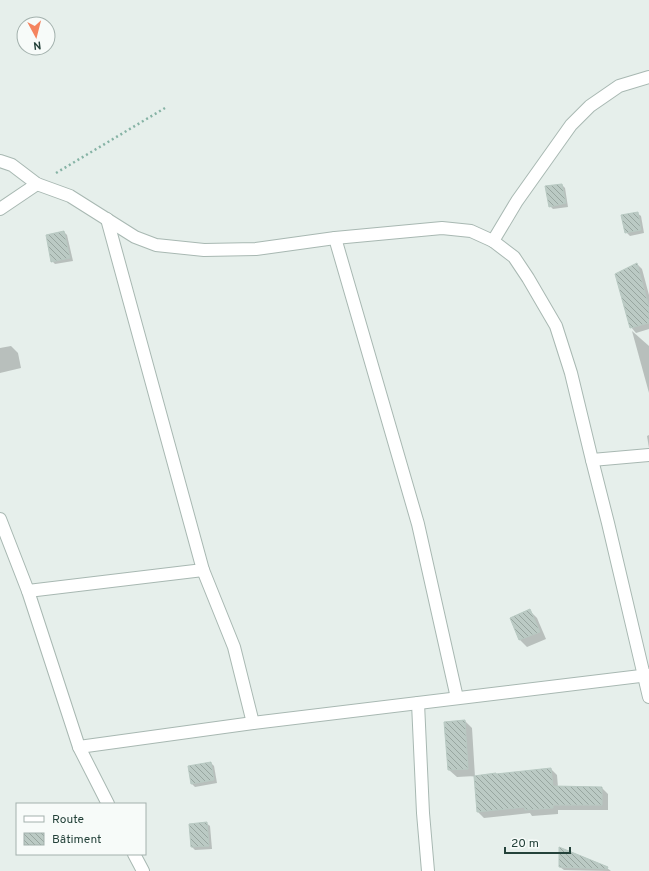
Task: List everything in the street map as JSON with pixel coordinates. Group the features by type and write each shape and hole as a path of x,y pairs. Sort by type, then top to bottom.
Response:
{"street":[{"path":"493,241 517,201 571,126 590,106 619,86 649,77"},
{"path":"0,161 12,165 37,184 70,196 136,237 156,245 204,250 256,249 335,238 442,228 471,231 493,241 514,257 556,326 571,372 646,676 649,697"},
{"path":"0,209 37,184"},
{"path":"107,219 203,570 234,647 253,723"},
{"path":"335,238 418,524 457,698"},
{"path":"592,460 649,455"},
{"path":"0,519 28,591 79,746 108,803"},
{"path":"28,591 203,570"},
{"path":"79,746 253,723 646,676"},
{"path":"418,703 423,813 428,871"},
{"path":"135,855 143,871"}],"path":[{"path":"37,184 165,108"}],"building":[{"path":"562,184 566,203 549,207 545,186"},
{"path":"638,212 641,230 625,233 621,215"},
{"path":"64,231 70,258 51,262 46,235"},
{"path":"637,263 649,307 649,323 630,328 615,274"},
{"path":"530,609 540,632 519,640 510,618"},
{"path":"465,720 468,769 448,770 444,722"},
{"path":"211,762 214,780 191,784 188,766"},
{"path":"551,768 553,786 602,787 602,805 553,805 553,808 525,810 525,807 477,812 474,776"},
{"path":"207,822 209,846 191,847 189,824"},
{"path":"559,847 608,867 607,869 559,867"}]}
